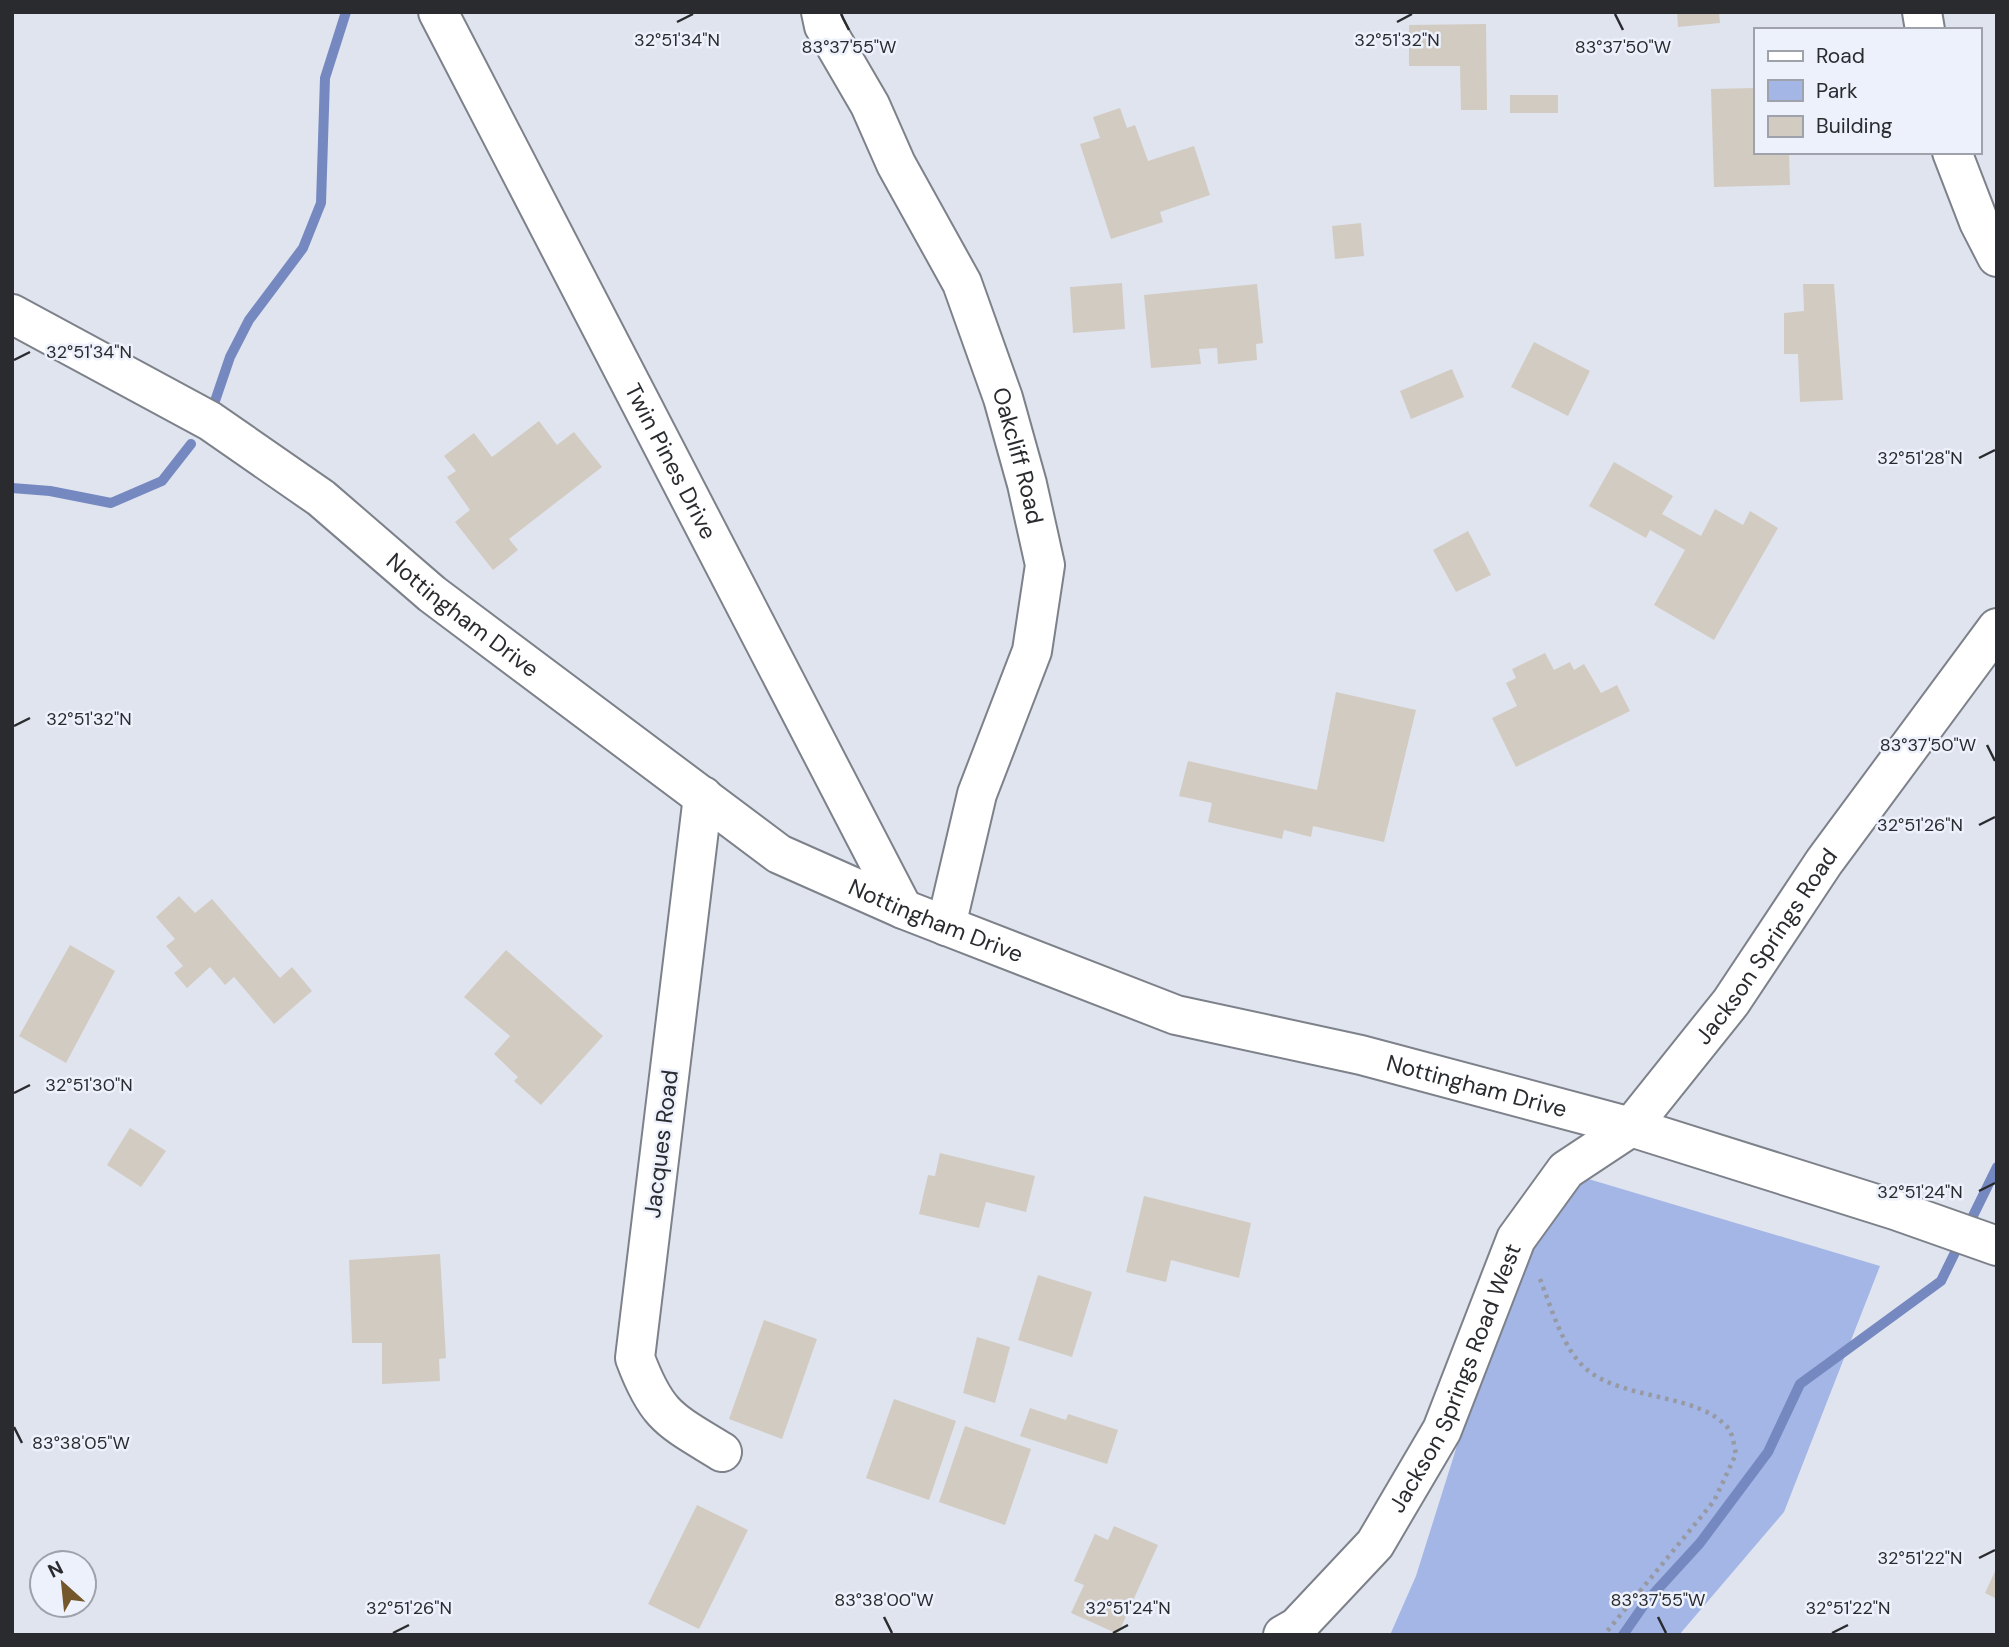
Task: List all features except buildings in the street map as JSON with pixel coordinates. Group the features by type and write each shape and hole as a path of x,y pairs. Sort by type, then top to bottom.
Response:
{"street":[{"name":"Twin Pines Drive","path":"438,12 903,909"},
{"name":"Oakcliff Road","path":"821,12 824,26 870,105 896,164 962,283 1003,398 1027,484 1045,565 1032,651 977,794 946,926"},
{"path":"1953,154 1979,222 1997,257"},
{"name":"Nottingham Drive","path":"12,314 210,421 310,490 432,594 779,854 903,909 1175,1016 1361,1055 1631,1127 1992,1244"},
{"name":"Jackson Springs Road","path":"1631,1127 1731,1002 1824,862 1997,628"},
{"name":"Jacques Road","path":"703,796 635,1358 649,1395 670,1420 722,1452"},
{"name":"Jackson Springs Road West","path":"1283,1635 1297,1627 1375,1544 1441,1430 1516,1239 1566,1170 1631,1127"}],"path":[{"path":"1522,1233 1569,1347 1590,1372 1637,1393 1703,1410 1729,1429 1736,1454 1714,1501 1604,1635"}],"green space":[{"path":"1545,1166 1880,1266 1784,1512 1679,1635 1390,1635 1416,1576"}],"waterway":[{"path":"215,401 230,357 249,320 303,248 321,203 325,78 346,12"},
{"path":"12,488 50,491 111,503 162,481 191,444"},
{"path":"1623,1635 1646,1602 1700,1543 1768,1452 1800,1384 1941,1281 1997,1167"}]}
